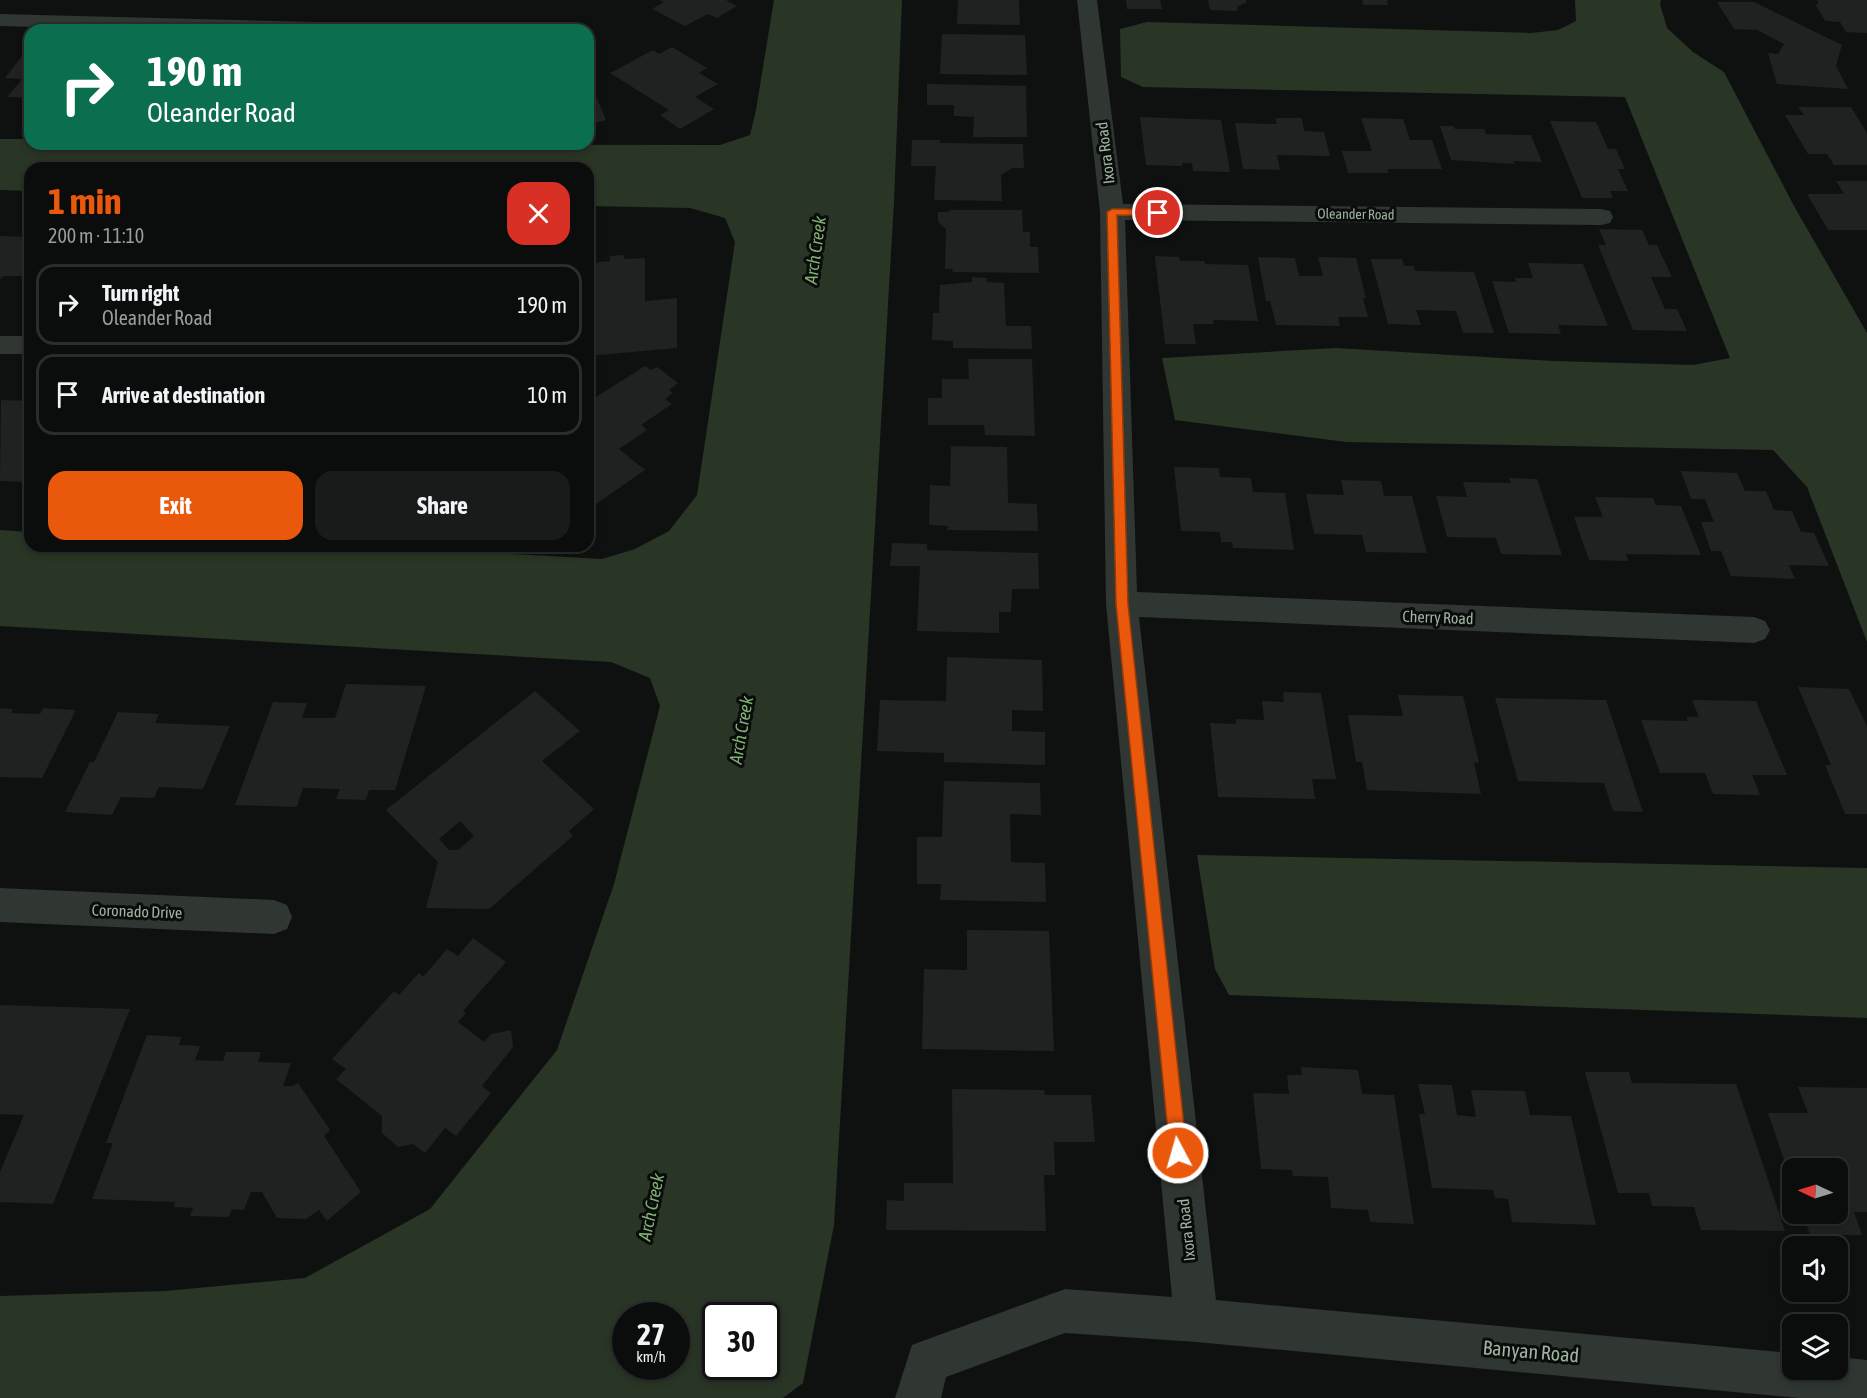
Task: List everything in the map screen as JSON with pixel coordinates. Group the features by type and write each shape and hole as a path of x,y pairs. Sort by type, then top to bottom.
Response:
{"street":[{"name":"Ixora Road","path":"1087,0 1112,212 1122,604 1196,1320"},
{"path":"0,20 156,24"},
{"name":"Oleander Road","path":"1112,212 1600,217"},
{"path":"0,345 24,345"},
{"name":"Cherry Road","path":"1122,604 1754,630"},
{"name":"Coronado Drive","path":"0,905 274,917"},
{"path":"918,1398 928,1360 1065,1311 1196,1320"},
{"name":"Banyan Road","path":"1196,1320 1867,1382"}],"water":[{"name":"Arch Creek","path":"774,0 902,0 894,202 834,1225 803,1383 783,1398 0,1398 0,1296 165,1291 305,1278 430,1209 557,1050 614,884 660,706 650,678 611,662 0,626 0,530 24,532 24,552 475,552 602,559 635,549 669,531 697,495 735,242 725,218 690,208 594,206 594,162 24,162 24,191 0,190 0,139 24,139 24,150 594,150 594,145 720,145 750,135"},
{"path":"1575,0 1661,0 1660,4 1667,28 1693,52 1724,72 1794,206 1867,333 1867,642 1807,487 1773,450 1346,442 1175,420 1162,358 1336,348 1553,361 1693,365 1730,358 1625,97 1143,87 1121,77 1120,29 1147,22 1531,33 1558,30 1576,21"},
{"path":"1197,855 1867,868 1867,1018 1229,995 1215,969"}],"building":[{"path":"660,0 726,0 737,6 717,18 708,14 685,26 652,9 664,2"},
{"path":"958,0 1019,0 1020,25 957,24"},
{"path":"1126,0 1160,0 1162,9 1127,9"},
{"path":"1208,0 1246,0 1246,3 1238,6 1237,11 1210,10"},
{"path":"1362,0 1387,0 1388,5 1363,5"},
{"path":"1817,0 1867,0 1867,33 1846,32 1840,22 1825,21 1815,4 1819,4"},
{"path":"1717,2 1754,2 1842,45 1836,66 1848,89 1777,84 1768,53 1778,54 1784,44 1757,30 1734,29"},
{"path":"942,34 1025,35 1027,75 940,74"},
{"path":"672,47 707,68 699,73 718,84 695,97 714,109 680,129 660,115 669,110 610,73 653,50 659,54"},
{"path":"24,56 24,98 7,97 22,79 5,78"},
{"path":"927,84 1026,86 1027,137 973,137 974,117 954,116 954,105 927,105"},
{"path":"594,92 606,120 594,123"},
{"path":"1798,107 1851,107 1867,133 1867,165 1834,165 1827,154 1808,154 1785,115 1804,115"},
{"path":"1140,117 1221,120 1230,172 1193,171 1192,163 1182,163 1182,166 1146,165"},
{"path":"1275,118 1302,118 1304,131 1324,132 1330,156 1277,155 1280,170 1243,169 1235,123 1277,124"},
{"path":"1361,118 1403,119 1410,140 1432,140 1442,169 1387,169 1389,173 1348,173 1342,151 1372,151"},
{"path":"1550,121 1596,122 1608,149 1616,149 1625,169 1618,169 1628,191 1610,191 1613,198 1582,198"},
{"path":"1440,126 1454,126 1455,129 1484,129 1486,134 1531,135 1542,162 1513,161 1515,164 1451,160"},
{"path":"912,140 940,140 940,143 1023,144 1024,168 1012,168 1001,175 1002,201 934,200 936,166 911,166"},
{"path":"1836,181 1867,181 1867,230 1828,230 1807,194 1844,194"},
{"path":"949,210 1022,210 1023,232 1030,232 1030,247 1038,247 1039,273 953,272 952,269 945,269 946,229 938,222 938,212 949,212"},
{"path":"1599,229 1642,230 1649,245 1657,245 1672,277 1651,277 1665,309 1677,309 1687,331 1633,330 1598,245 1606,245"},
{"path":"0,236 24,237 24,276 3,276 0,280"},
{"path":"624,255 624,259 645,258 645,301 677,298 677,348 594,355 594,264 610,261 610,256"},
{"path":"1155,256 1179,257 1180,261 1204,261 1205,264 1248,265 1258,321 1213,320 1214,324 1193,324 1196,344 1165,344"},
{"path":"1258,257 1295,258 1299,276 1323,276 1318,257 1356,258 1366,298 1363,298 1368,317 1338,317 1340,326 1276,325 1270,301 1266,301"},
{"path":"1371,259 1402,259 1404,266 1414,266 1415,271 1474,272 1494,333 1463,333 1456,311 1416,310 1421,325 1388,324"},
{"path":"1528,263 1583,264 1608,326 1558,325 1561,334 1509,333 1492,281 1516,282 1515,278 1533,278"},
{"path":"972,277 987,278 987,282 1004,283 1006,326 1031,326 1032,349 953,348 953,341 932,340 933,313 939,313 940,285 972,282"},
{"path":"968,359 1032,359 1035,436 985,435 984,425 928,425 928,398 942,398 942,379 969,379"},
{"path":"645,366 651,370 657,367 678,383 669,390 673,393 665,399 672,404 641,425 647,430 619,449 645,470 596,504 594,502 594,398"},
{"path":"1,400 24,401 24,480 0,481"},
{"path":"951,446 1007,447 1008,503 1037,504 1038,531 947,530 948,526 929,525 930,485 950,486"},
{"path":"1174,467 1219,468 1220,477 1251,478 1253,492 1285,493 1294,550 1233,548 1232,542 1221,542 1220,532 1181,531"},
{"path":"1681,471 1737,473 1745,491 1766,491 1774,510 1792,511 1801,532 1814,533 1829,566 1789,565 1795,579 1731,576 1721,551 1711,551 1701,522 1714,522 1705,499 1691,499"},
{"path":"1509,478 1537,479 1562,555 1501,554 1496,538 1447,537 1436,496 1467,497 1463,482 1511,483"},
{"path":"1341,480 1381,481 1384,496 1412,496 1427,553 1366,552 1362,535 1314,534 1306,494 1344,495"},
{"path":"1595,497 1653,498 1656,505 1681,506 1701,555 1626,554 1628,561 1589,560 1574,517 1603,517"},
{"path":"892,543 927,544 927,550 1038,553 1039,589 1012,589 1011,612 999,612 999,633 917,631 920,566 890,566"},
{"path":"947,657 1042,660 1043,711 1012,710 1012,731 1045,732 1045,765 944,762 944,753 877,751 880,700 946,701"},
{"path":"346,684 426,686 395,790 369,790 366,800 336,799 340,789 303,788 297,807 235,805 273,702 307,703 302,718 335,718"},
{"path":"1798,687 1849,689 1867,726 1867,814 1845,814 1825,765 1831,765"},
{"path":"535,691 580,731 542,761 594,809 569,831 573,836 489,909 426,908 438,862 386,810","holes":["460,821 474,836 458,850 449,850 439,839"]},
{"path":"1283,692 1321,693 1336,779 1312,779 1315,799 1218,797 1210,723 1236,724 1236,719 1264,720 1262,701 1284,702"},
{"path":"1398,695 1463,696 1479,762 1474,763 1481,794 1367,790 1362,762 1356,762 1348,715 1403,716"},
{"path":"1495,698 1606,700 1643,812 1613,811 1604,783 1518,781"},
{"path":"1692,700 1756,701 1787,775 1752,775 1760,795 1713,794 1705,773 1660,773 1641,720 1688,721 1686,717 1699,717"},
{"path":"0,708 13,709 11,713 40,714 43,708 76,710 42,778 0,777"},
{"path":"118,712 159,714 155,723 230,726 203,789 159,787 154,798 121,797 112,815 65,812 90,762 94,762"},
{"path":"944,781 1040,783 1041,815 1010,814 1011,862 1045,863 1046,902 940,900 941,884 917,884 917,837 942,837"},
{"path":"967,930 1049,931 1054,1051 922,1049 924,969 967,970"},
{"path":"473,938 506,962 463,1011 466,1013 458,1022 484,1042 491,1034 511,1030 513,1047 482,1086 491,1093 456,1136 445,1128 425,1153 413,1144 398,1147 382,1133 382,1116 336,1079 346,1069 332,1059 394,991 399,995 419,973 423,977 447,949 458,956"},
{"path":"0,1005 130,1009 53,1204 0,1202 0,1172 24,1115 0,1114"},
{"path":"147,1035 181,1037 179,1045 200,1046 195,1060 223,1061 226,1052 261,1052 258,1062 291,1063 283,1086 293,1086 298,1083 330,1130 324,1136 361,1192 327,1221 319,1210 306,1219 277,1218 262,1192 251,1192 244,1210 232,1209 229,1217 190,1216 193,1208 174,1207 175,1202 92,1199 113,1143 106,1143"},
{"path":"1301,1067 1358,1070 1362,1094 1394,1095 1414,1224 1370,1222 1368,1210 1331,1208 1328,1177 1293,1176 1292,1170 1261,1169 1253,1093 1289,1094 1287,1075 1302,1075"},
{"path":"1585,1072 1629,1072 1632,1083 1736,1084 1785,1231 1701,1230 1694,1207 1652,1206 1649,1193 1618,1193"},
{"path":"1418,1084 1452,1085 1457,1115 1476,1117 1471,1090 1525,1091 1530,1115 1571,1116 1596,1225 1512,1222 1508,1199 1495,1198 1493,1190 1432,1188 1419,1114 1425,1114"},
{"path":"1798,1087 1867,1088 1867,1212 1854,1212 1862,1235 1810,1235 1806,1224 1848,1224 1848,1158 1783,1158 1768,1113 1808,1113"},
{"path":"952,1089 1044,1090 1045,1095 1091,1095 1095,1142 1054,1142 1055,1175 1044,1175 1046,1231 886,1230 887,1200 904,1201 904,1183 953,1183"}],"route":[{"path":"1158,213 1112,212 1122,604 1178,1153"}]}
